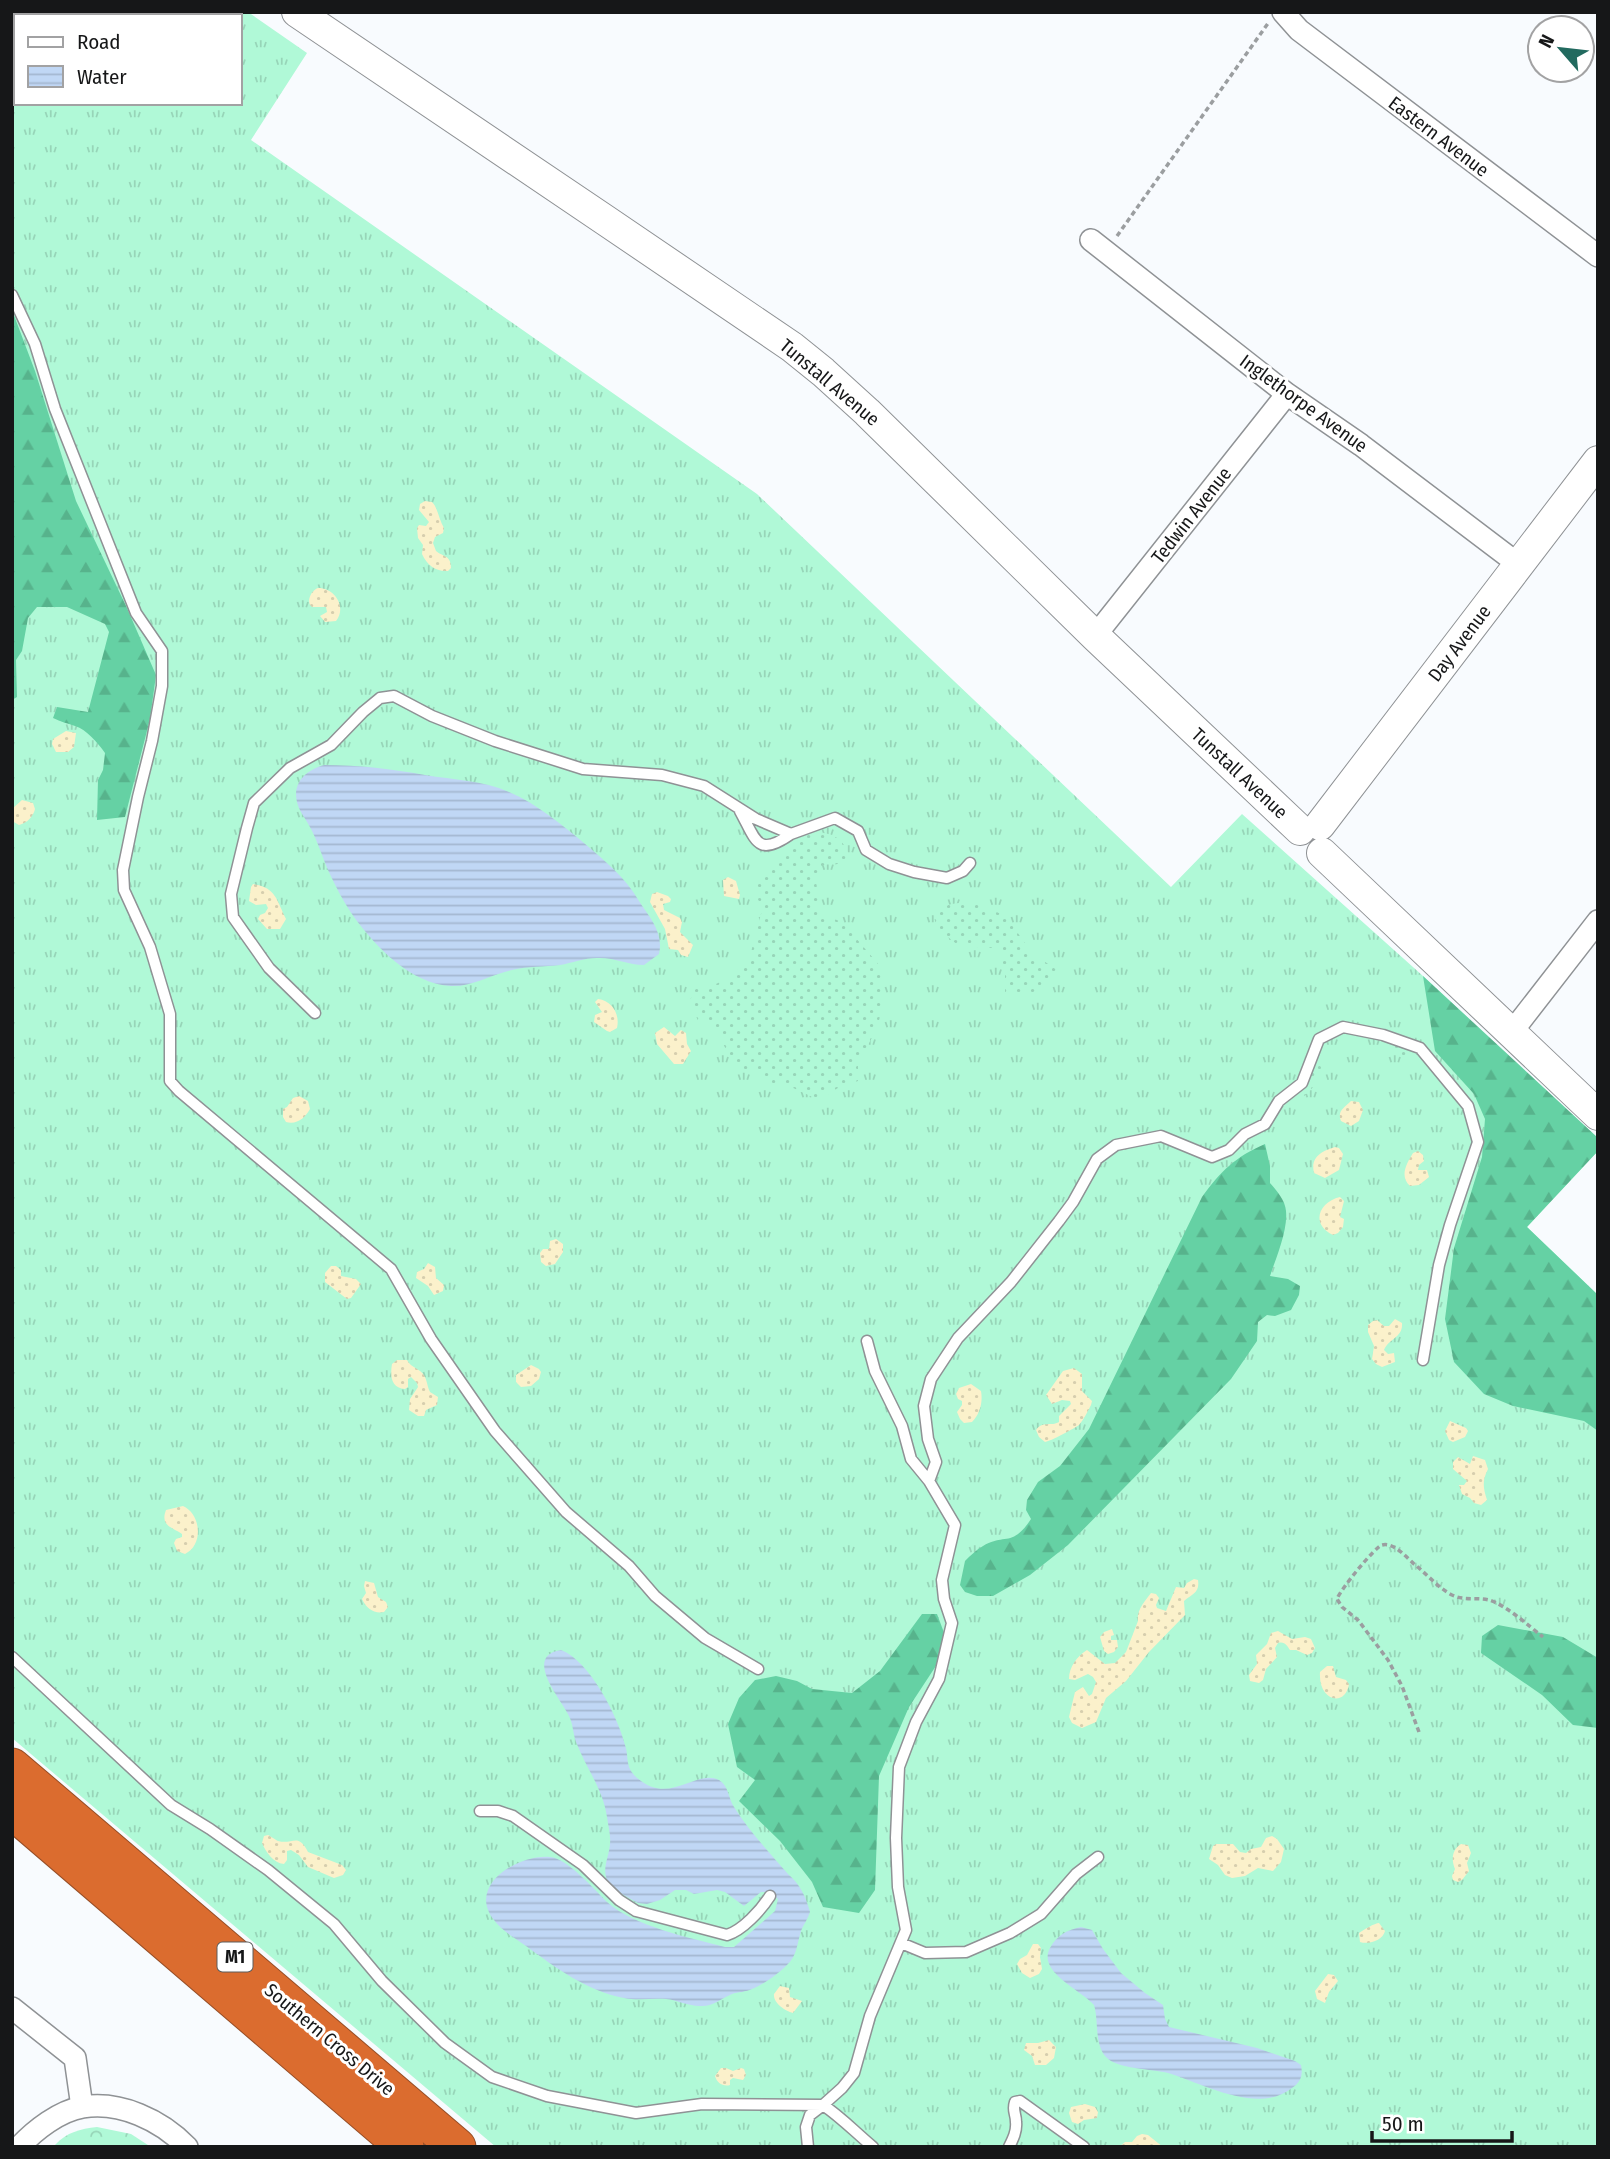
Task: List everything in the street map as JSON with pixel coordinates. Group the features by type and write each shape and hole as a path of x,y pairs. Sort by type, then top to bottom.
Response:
{"highway":[{"name":"Southern Cross Drive","path":"12,1767 457,2147"},
{"name":"Southern Cross Drive","path":"12,1810 405,2147"}],"street":[{"name":"Tunstall Avenue","path":"297,12 802,355 867,412 1096,636 1314,836 1511,1033 1598,1115"},
{"name":"Eastern Avenue","path":"1283,12 1299,30 1598,256"},
{"name":"Inglethorpe Avenue","path":"1091,240 1287,394 1361,445 1518,565"},
{"name":"Tedwin Avenue","path":"1096,636 1287,394"},
{"name":"Day Avenue","path":"1314,836 1598,461"},
{"path":"1511,1033 1598,920"},
{"path":"12,2008 75,2058 82,2107"},
{"path":"19,2147 35,2131 57,2117 82,2107 124,2109 155,2123 178,2137 187,2147"}],"lane":[{"path":"12,295 35,344 55,409 136,613 162,651 162,686 123,870 124,890 150,947 170,1014 170,1081 391,1269 431,1339 495,1431 566,1512 629,1566 655,1596 705,1638 758,1669"},
{"path":"315,1013 269,968 233,917 231,894 254,803 290,768 331,745 380,698 394,695 432,716 495,741 583,769 663,775 704,786 756,819 791,834"},
{"path":"738,809 758,842 766,846 775,845 791,834 835,818 858,831 866,850 890,864 947,878 963,871 970,863"},
{"path":"929,1481 936,1462 928,1439 925,1406 931,1379 958,1338 1011,1282 1059,1221 1097,1159 1116,1145 1161,1136 1212,1157 1229,1150 1245,1135 1265,1125 1279,1101 1302,1083 1319,1040 1343,1027 1383,1035 1420,1048 1468,1106 1478,1142 1443,1252 1423,1360"},
{"path":"808,2147 806,2127 810,2115 842,2088 854,2073 870,2016 906,1930 898,1887 896,1838 899,1768 916,1722 939,1679 952,1623 944,1599 943,1580 955,1525 929,1481 911,1459 902,1426 875,1371 867,1341"},
{"path":"12,1657 171,1805 268,1870 334,1924 382,1981 445,2043 492,2077 547,2096 636,2113 702,2104 823,2105 839,2115 873,2147"},
{"path":"480,1811 492,1810 513,1816 583,1865 626,1905 649,1915 727,1935 741,1927 770,1896"},
{"path":"901,1943 925,1953 965,1952 1010,1933 1041,1914 1076,1874 1098,1857"},
{"path":"1009,2147 1014,2138 1016,2121 1013,2110 1015,2102 1020,2101 1084,2147"}],"path":[{"path":"1124,225 1276,12"},
{"path":"1419,1732 1402,1686 1388,1660 1358,1620 1342,1607 1337,1599 1348,1581 1380,1545 1397,1549 1438,1587 1455,1597 1490,1600 1543,1637"}],"green space":[{"path":"12,12 248,12 307,53 251,140 757,494 1171,887 1242,814 1598,1138 1598,1151 1527,1227 1598,1295 1598,2147 496,2147 12,1738"},
{"path":"12,310 35,371 76,501 156,675 150,719 125,817 97,820 98,780 103,770 105,753 84,730 53,718 57,707 88,712 109,632 105,624 67,607 37,607 28,618 22,651 16,660 17,697 12,700"},
{"path":"809,832 834,836 846,849 849,856 840,864 819,867 816,880 820,912 843,923 879,965 883,986 882,1009 877,1028 858,1064 858,1081 841,1086 819,1100 789,1086 773,1087 756,1071 743,1069 731,1059 713,1027 698,1021 690,1000 696,988 702,985 712,986 726,979 746,962 762,910 755,891 755,881 760,874 772,868 781,854"},
{"path":"979,904 1001,914 1032,953 1057,970 1054,980 1023,995 1005,992 1005,970 1000,954 993,948 959,946 936,924 934,917 939,911 948,905"},
{"path":"1423,976 1598,1138 1598,1151 1527,1227 1598,1295 1598,1431 1584,1421 1513,1406 1484,1394 1454,1362 1445,1319 1454,1248 1482,1157 1485,1119 1474,1094 1435,1051"},
{"path":"1384,1039 1410,1048 1418,1055 1407,1056 1393,1052"},
{"path":"1317,1063 1321,1067 1320,1073 1311,1089 1292,1104 1287,1103 1306,1084"},
{"path":"1265,1144 1270,1166 1270,1183 1282,1199 1286,1211 1283,1235 1270,1276 1288,1279 1300,1286 1299,1295 1291,1310 1275,1316 1267,1315 1258,1322 1257,1341 1231,1379 1068,1545 1030,1575 993,1596 977,1596 965,1592 960,1585 965,1561 991,1542 1019,1534 1031,1519 1026,1510 1027,1500 1038,1482 1060,1466 1089,1429 1202,1197 1229,1166"},
{"path":"922,1614 937,1614 949,1646 909,1707 879,1776 875,1890 859,1913 823,1907 812,1882 780,1841 739,1801 755,1780 737,1767 728,1724 739,1698 755,1680 776,1676 797,1681 812,1689 852,1693 880,1671"},
{"path":"1498,1625 1563,1637 1598,1658 1598,1728 1573,1725 1542,1695 1481,1653 1482,1636"},
{"path":"97,2127 131,2134 151,2147 55,2145 74,2132"}],"sand":[{"path":"425,501 432,502 444,528 443,533 435,537 433,543 436,551 450,561 451,568 448,571 432,567 422,554 423,545 418,538 417,528 419,525 426,526 429,522 419,510 420,504"},
{"path":"318,588 330,591 338,599 340,610 336,621 325,622 320,616 327,612 326,607 310,605 311,595"},
{"path":"66,731 76,733 74,747 68,752 56,752 53,739"},
{"path":"22,800 33,803 35,809 25,823 19,825 12,821 12,809"},
{"path":"728,877 736,881 739,899 724,896 723,880"},
{"path":"253,884 267,888 275,896 286,919 280,929 267,929 258,919 268,908 266,904 256,905 249,901"},
{"path":"657,892 671,899 663,904 664,910 680,918 680,932 693,945 688,957 681,955 678,950 669,949 665,929 650,902 652,894"},
{"path":"598,999 608,1003 616,1014 617,1028 610,1032 594,1022 595,1015 602,1012 595,1002"},
{"path":"664,1027 675,1036 681,1030 686,1033 691,1051 683,1064 674,1064 657,1044 655,1033"},
{"path":"299,1096 308,1101 310,1109 300,1120 286,1122 283,1109 293,1098"},
{"path":"1351,1101 1359,1102 1363,1110 1359,1121 1351,1126 1341,1121 1340,1115"},
{"path":"1335,1147 1343,1154 1339,1170 1325,1178 1314,1173 1315,1159"},
{"path":"1418,1151 1423,1155 1424,1161 1418,1170 1427,1170 1429,1177 1419,1185 1410,1186 1405,1178 1405,1170 1413,1153"},
{"path":"1340,1197 1344,1201 1340,1217 1344,1219 1343,1227 1333,1235 1321,1225 1320,1214 1322,1208"},
{"path":"556,1239 563,1244 563,1252 555,1264 546,1266 541,1262 540,1253 543,1249 549,1249 550,1241"},
{"path":"428,1263 435,1267 436,1278 444,1285 443,1291 434,1295 428,1286 416,1278 417,1272 424,1269"},
{"path":"331,1266 341,1270 341,1276 356,1279 361,1284 351,1298 347,1299 325,1282 325,1273"},
{"path":"1395,1319 1402,1323 1402,1328 1384,1350 1388,1354 1394,1353 1395,1362 1382,1367 1372,1359 1374,1346 1368,1325 1377,1320 1384,1326 1389,1326"},
{"path":"397,1360 407,1360 423,1373 430,1392 438,1397 437,1405 426,1410 424,1416 418,1416 409,1410 410,1399 418,1387 417,1383 411,1377 405,1389 392,1381 392,1364"},
{"path":"531,1365 541,1372 539,1379 531,1386 521,1387 516,1382 516,1375"},
{"path":"1074,1368 1082,1374 1082,1391 1092,1401 1091,1405 1079,1425 1045,1442 1036,1430 1041,1425 1059,1422 1059,1416 1071,1404 1070,1401 1062,1400 1052,1404 1046,1395 1063,1371"},
{"path":"971,1384 981,1391 981,1404 972,1422 964,1423 957,1412 962,1401 956,1394 959,1388"},
{"path":"1450,1421 1466,1428 1468,1431 1465,1437 1453,1442 1449,1440 1445,1431"},
{"path":"1473,1456 1485,1460 1488,1469 1484,1484 1487,1500 1481,1505 1462,1494 1459,1485 1464,1485 1467,1481 1453,1469 1453,1462 1458,1457 1470,1464"},
{"path":"183,1506 194,1516 198,1530 195,1544 185,1554 177,1551 174,1543 182,1534 165,1520 166,1510"},
{"path":"1194,1579 1198,1580 1198,1588 1184,1601 1185,1615 1149,1652 1126,1681 1106,1698 1096,1722 1082,1728 1072,1723 1069,1717 1075,1692 1083,1687 1089,1696 1096,1682 1088,1674 1075,1680 1069,1679 1070,1670 1077,1659 1087,1650 1105,1664 1115,1663 1126,1652 1140,1610 1151,1593 1159,1598 1157,1608 1166,1611 1176,1587 1184,1588"},
{"path":"365,1581 374,1583 378,1597 386,1602 388,1607 384,1612 368,1608 362,1599 366,1593"},
{"path":"1112,1629 1114,1635 1111,1640 1117,1640 1118,1647 1108,1654 1104,1651 1100,1637"},
{"path":"1278,1631 1292,1639 1311,1639 1315,1648 1307,1655 1290,1650 1284,1643 1278,1643 1275,1648 1277,1657 1266,1669 1263,1680 1259,1683 1250,1681 1249,1675 1257,1664 1256,1655 1267,1644 1271,1633"},
{"path":"1327,1666 1333,1666 1336,1677 1349,1684 1343,1696 1333,1698 1323,1690 1320,1672"},
{"path":"268,1835 278,1841 301,1842 308,1852 342,1865 346,1870 343,1875 334,1878 308,1867 299,1855 291,1850 287,1851 284,1864 276,1862 262,1843 264,1836"},
{"path":"1272,1836 1284,1849 1281,1862 1273,1871 1258,1868 1245,1876 1232,1878 1225,1875 1218,1865 1209,1859 1216,1844 1233,1844 1240,1852 1246,1853 1261,1847 1266,1838"},
{"path":"1461,1844 1468,1845 1471,1853 1467,1863 1469,1871 1458,1882 1453,1880 1452,1876 1455,1869 1453,1858 1454,1852"},
{"path":"1379,1923 1385,1931 1382,1937 1371,1942 1360,1942 1359,1933"},
{"path":"1033,1944 1038,1944 1041,1948 1042,1969 1039,1974 1030,1978 1022,1973 1017,1964 1027,1955"},
{"path":"1328,1974 1334,1975 1338,1981 1329,1992 1325,2003 1317,1999 1315,1991"},
{"path":"780,1986 789,1988 790,1997 802,2001 793,2013 775,2000 774,1994"},
{"path":"1049,2040 1056,2047 1054,2058 1046,2065 1035,2065 1032,2056 1024,2050 1026,2043"},
{"path":"721,2068 733,2071 741,2068 746,2075 743,2080 733,2078 730,2085 723,2085 715,2076"},
{"path":"1085,2104 1095,2107 1097,2118 1078,2124 1072,2122 1069,2113 1071,2107"},
{"path":"1142,2134 1148,2135 1163,2147 1119,2147 1125,2142 1132,2142"}],"water":[{"path":"324,765 375,768 478,783 499,788 529,802 584,843 627,884 655,926 660,939 659,954 644,965 592,958 560,965 518,969 459,986 436,984 422,979 384,951 350,912 299,808 296,792 298,785 307,773"},
{"path":"561,1650 582,1666 601,1691 621,1733 628,1764 634,1775 646,1784 658,1788 680,1786 700,1779 719,1780 725,1785 732,1804 746,1825 799,1886 807,1901 809,1915 793,1958 766,1982 706,2006 666,1999 634,1999 610,1995 572,1978 509,1934 494,1920 487,1907 491,1884 511,1866 538,1857 550,1857 564,1863 607,1902 632,1918 663,1930 725,1947 734,1947 775,1911 778,1899 770,1892 761,1892 744,1906 725,1892 717,1890 694,1894 686,1890 675,1890 660,1900 647,1904 638,1903 622,1894 607,1880 605,1867 610,1841 605,1807 576,1742 569,1716 553,1690 545,1669 545,1661 550,1654"},
{"path":"1081,1927 1092,1930 1121,1973 1163,2005 1169,2027 1257,2048 1295,2061 1301,2065 1299,2081 1278,2096 1247,2098 1214,2090 1168,2073 1111,2061 1100,2046 1094,2005 1055,1973 1048,1957 1050,1948 1059,1936"}]}
